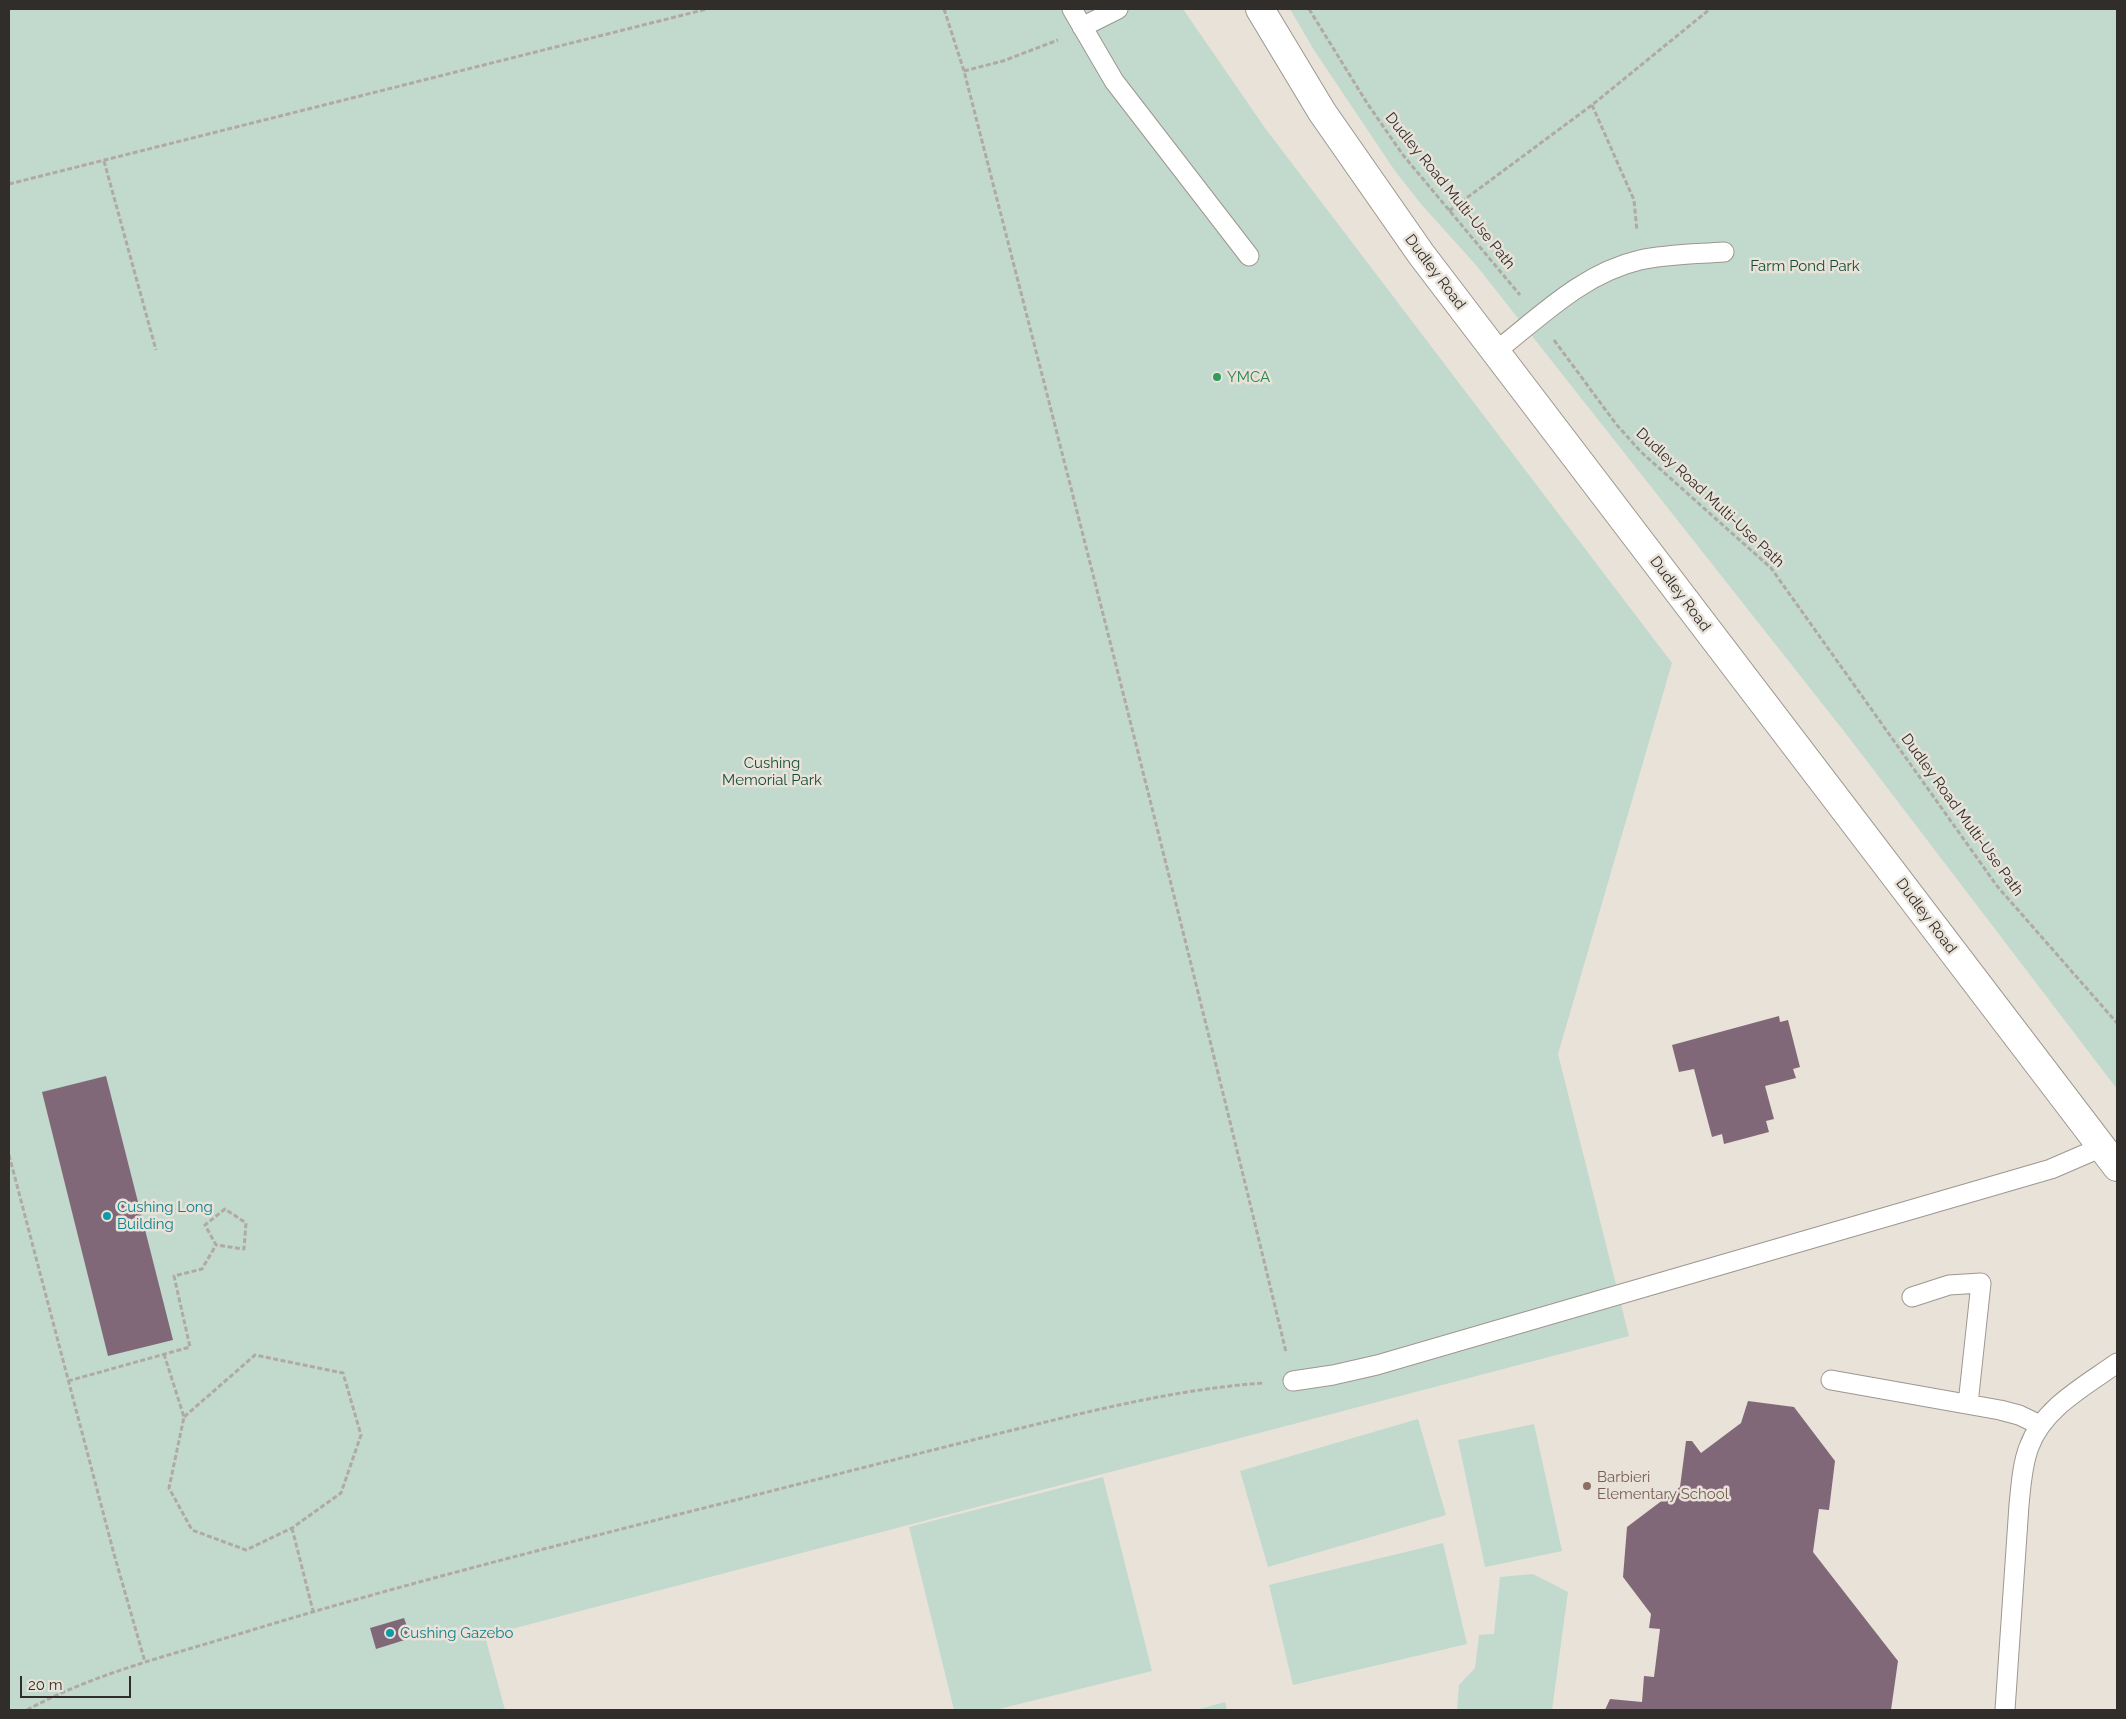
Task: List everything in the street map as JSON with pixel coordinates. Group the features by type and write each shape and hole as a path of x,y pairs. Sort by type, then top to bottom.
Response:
{"street":[{"name":"Dudley Road","path":"1260,9 1292,65 1356,162 1495,352 2110,1157"}],"lane":[{"path":"1072,9 1097,55 1131,105 1249,256"},
{"path":"1082,27 1118,9"},
{"path":"1495,352 1561,299 1598,275 1640,260 1724,252"},
{"path":"1293,1381 1378,1365 2032,1174 2077,1159 2110,1157"},
{"path":"1912,1297 1949,1285 1981,1283 1968,1404"},
{"path":"2005,1710 2022,1476 2029,1447 2040,1425 2058,1406 2117,1363"},
{"path":"1831,1380 1968,1404 2019,1415 2040,1425"}],"path":[{"path":"9,184 707,9"},
{"path":"27,1710 45,1701 145,1662 313,1611 496,1561 1073,1416 1202,1389 1293,1381 1189,950 964,71 944,9"},
{"name":"Dudley Road Multi-Use Path","path":"1309,9 1386,131 1538,319 1616,424 1641,452 1771,568 1997,886 2117,1023"},
{"path":"1449,211 1592,105 1710,9"},
{"path":"964,71 1048,45 1082,27"},
{"path":"1592,105 1634,200 1640,260"},
{"path":"104,161 156,350"},
{"path":"9,1155 68,1381 145,1662"},
{"path":"225,1209 246,1224 244,1250 216,1244 205,1225 225,1209"},
{"path":"68,1381 190,1347 174,1276 202,1269 216,1244"},
{"path":"164,1354 184,1417 169,1488 192,1530 246,1550 292,1528 342,1493 361,1435 343,1373 255,1355 184,1417"},
{"path":"292,1528 313,1611"}],"green space":[{"name":"Cushing Memorial Park","path":"9,9 1183,9 1265,128 1672,663 1558,1054 1629,1336 485,1636 505,1710 9,1710"},
{"name":"Farm Pond Park","path":"1290,9 2117,9 2117,1089 1847,735 1476,265 1421,204 1395,171 1314,50"},
{"path":"1418,1419 1446,1515 1268,1567 1240,1471"},
{"path":"1534,1424 1562,1551 1485,1567 1458,1440"},
{"path":"1103,1477 1152,1671 995,1710 954,1710 909,1527"},
{"path":"1443,1543 1467,1644 1293,1685 1269,1585"},
{"path":"1533,1574 1568,1592 1552,1710 1457,1710 1459,1685 1475,1668 1479,1635 1494,1634 1500,1577"},
{"path":"1225,1702 1227,1710 1196,1710"}],"building":[{"path":"1779,1016 1780,1022 1788,1020 1800,1067 1793,1069 1796,1078 1765,1086 1774,1119 1766,1121 1769,1132 1724,1144 1722,1134 1712,1137 1694,1069 1679,1072 1672,1045"},
{"name":"Cushing Long Building","path":"106,1076 173,1340 108,1356 42,1092"},
{"path":"1748,1401 1794,1407 1835,1461 1829,1510 1819,1509 1813,1552 1898,1661 1891,1710 1605,1710 1610,1699 1642,1702 1644,1676 1654,1677 1660,1629 1649,1628 1651,1614 1623,1577 1627,1527 1680,1487 1686,1441 1692,1441 1701,1453 1741,1423"},
{"name":"Cushing Gazebo","path":"404,1618 411,1638 376,1649 370,1628"}],"place":[{"name":"YMCA","path":"1217,377"},
{"name":"Cushing Long Building","path":"107,1216"},
{"name":"Barbieri Elementary School","path":"1587,1486"},
{"name":"Cushing Gazebo","path":"390,1633"}]}
